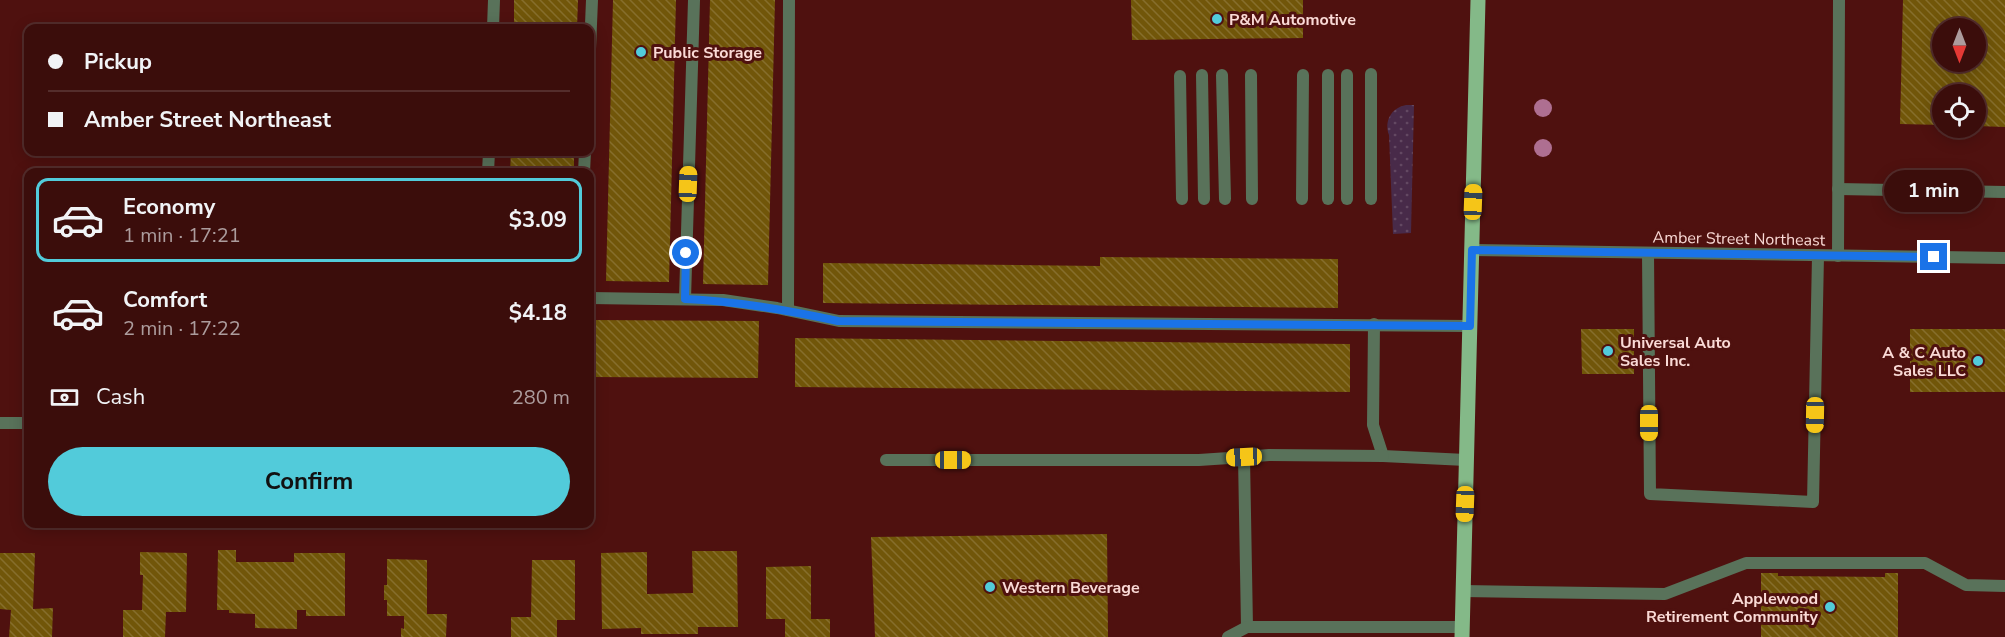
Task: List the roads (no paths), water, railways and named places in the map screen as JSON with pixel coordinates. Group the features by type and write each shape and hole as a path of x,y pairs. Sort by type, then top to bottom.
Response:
{"main road":[{"path":"1462,632 1478,0"}],"street":[{"path":"493,24 494,0"},
{"path":"591,24 592,0"},
{"path":"685,299 694,0"},
{"path":"788,310 789,0"},
{"path":"1838,256 1839,0"},
{"path":"1371,74 1371,199"},
{"path":"1202,75 1203,199"},
{"path":"1222,75 1225,199"},
{"path":"1251,75 1252,199"},
{"path":"1302,199 1303,75"},
{"path":"1328,199 1329,75"},
{"path":"1347,75 1347,199"},
{"path":"1180,76 1182,199"},
{"path":"1838,189 2005,192"},
{"name":"Amber Street Northeast","path":"1472,250 2005,258"},
{"path":"1648,253 1650,494 1813,502 1818,256"},
{"path":"594,298 723,300 788,310 838,321 1470,326"},
{"path":"1374,324 1373,425 1383,456"},
{"path":"0,423 24,423"},
{"path":"886,460 1199,460 1279,455 1466,460"},
{"path":"1244,457 1247,627"},
{"path":"1463,591 1665,594 1746,563 1925,563 1966,585 2005,586"},
{"path":"1228,637 1247,627 1462,632"}],"place":[{"name":"P&M Automotive","path":"1217,19"},
{"name":"Public Storage","path":"641,52"},
{"name":"Universal Auto Sales Inc.","path":"1608,351"},
{"name":"A & C Auto Sales LLC","path":"1978,361"},
{"name":"Western Beverage","path":"990,587"},
{"name":"Applewood Retirement Community","path":"1830,607"}]}
